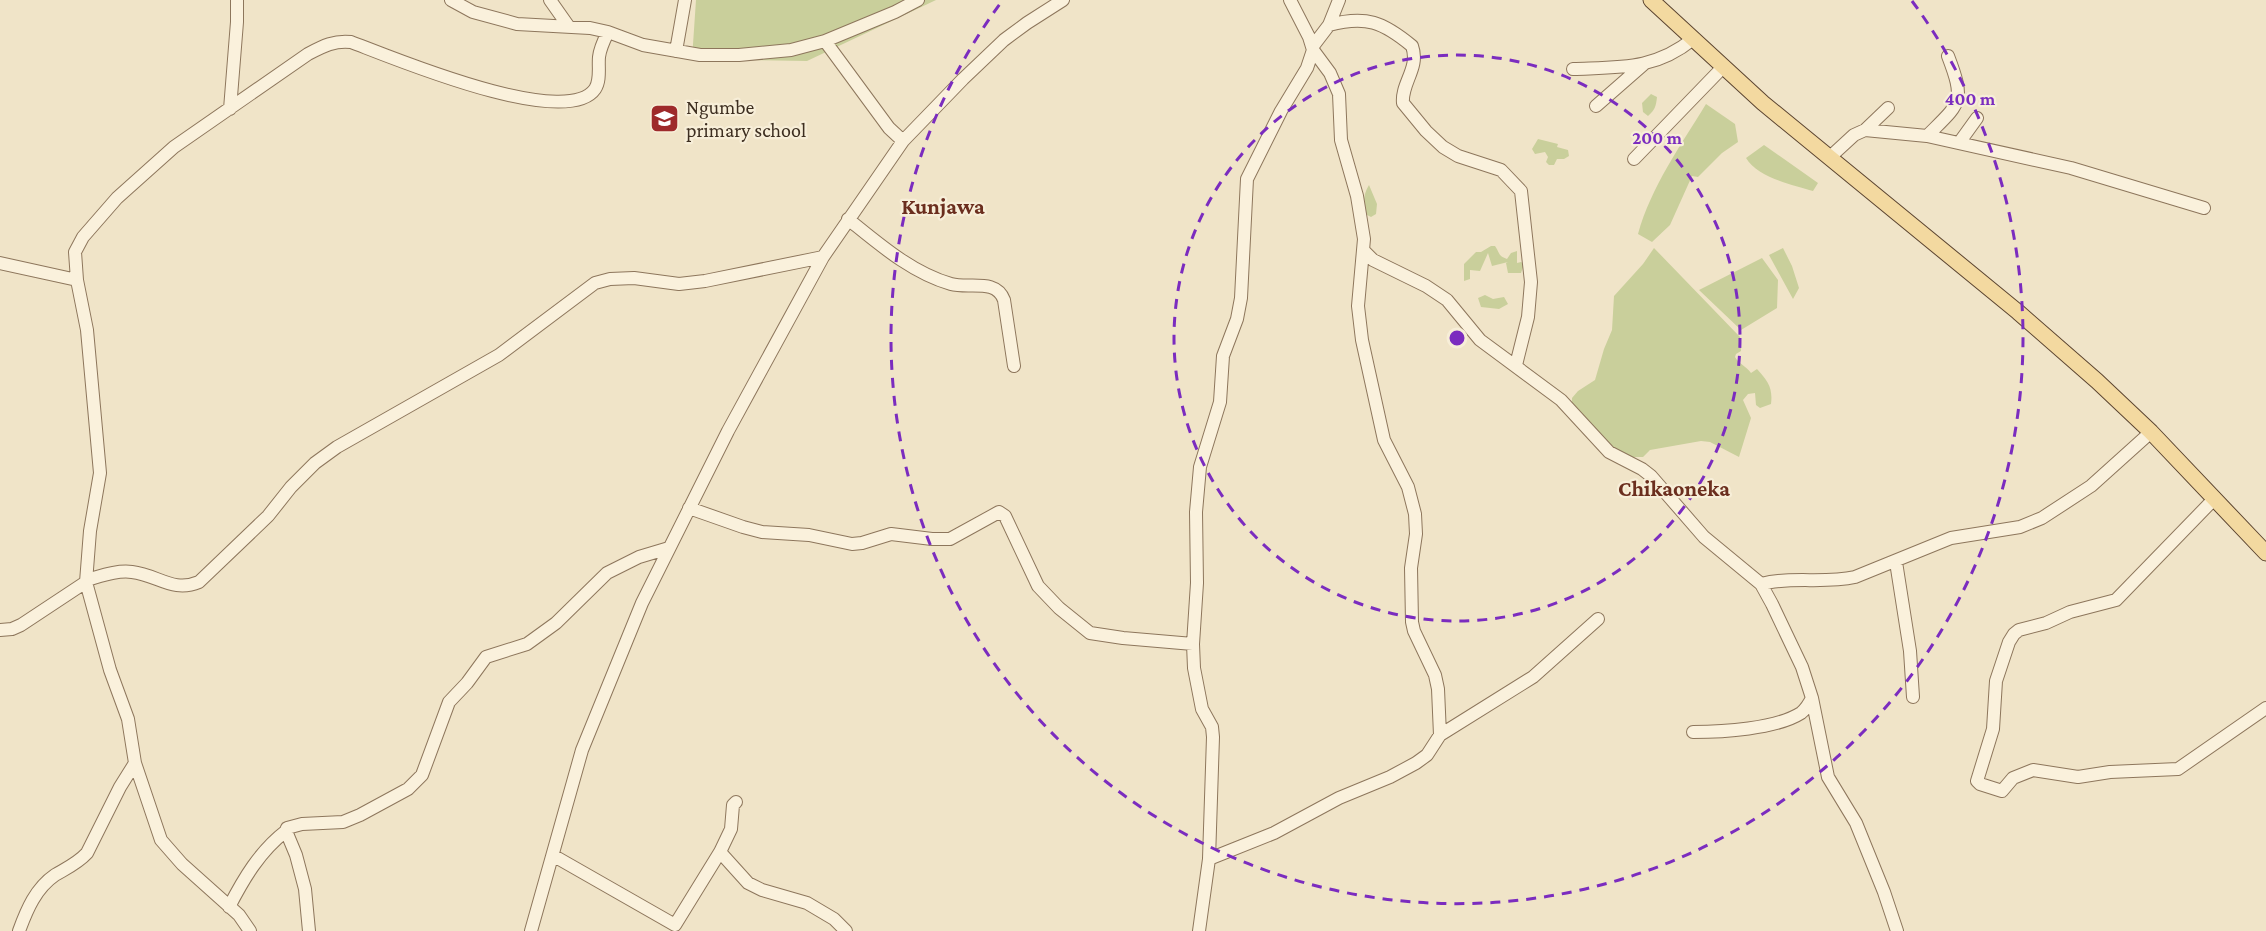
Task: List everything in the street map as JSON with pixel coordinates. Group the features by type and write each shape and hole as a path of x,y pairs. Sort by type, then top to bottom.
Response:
{"main road":[{"path":"1651,0 1763,103 2019,312 2151,432 2266,553"}],"street":[{"path":"230,109 237,0"},
{"path":"451,0 473,12 517,24 590,28 609,32 643,45 700,55 739,55 791,50 825,41 918,0"},
{"path":"550,0 569,27"},
{"path":"676,51 685,0"},
{"path":"531,931 582,750 642,603 784,326 823,257 903,141 1004,40 1063,0"},
{"path":"1290,0 1313,48 1334,79 1339,94 1341,140 1357,196 1365,252 1358,306 1362,340 1384,440 1408,487 1416,514 1416,534 1411,568 1413,627 1437,682 1440,735"},
{"path":"1199,931 1209,859 1213,736 1212,727 1202,710 1194,668 1193,644 1197,583 1196,512 1200,466 1220,402 1223,356 1237,319 1241,298 1247,179 1281,111 1307,68 1313,48 1329,25 1339,0"},
{"path":"1329,25 1360,19 1381,26 1412,46 1413,68 1402,98 1403,103 1426,131 1443,147 1458,156 1501,170 1521,191 1531,282 1528,317 1516,365"},
{"path":"250,931 239,915 182,864 161,840 135,763 128,719 110,670 86,581 90,531 100,473 87,330 77,280 75,252 83,237 117,198 174,147 308,54 339,41 351,42 486,90 538,101 577,100 595,89 601,46 609,32"},
{"path":"1573,69 1644,64 1672,55 1694,39"},
{"path":"825,41 889,128 903,141"},
{"path":"1927,136 1949,114 1958,101 1959,89 1948,57"},
{"path":"1596,106 1644,64"},
{"path":"1634,159 1724,66"},
{"path":"1829,158 1854,135 1865,130 1888,108"},
{"path":"1959,143 1977,118"},
{"path":"1865,130 1927,136 2071,168 2204,208"},
{"path":"848,219 891,252 932,279 955,285 996,288 1001,292 1014,366"},
{"path":"1365,252 1373,260 1426,286 1447,300 1480,340 1561,400 1609,452 1651,476 1699,533 1761,584 1793,646 1812,698 1828,777 1856,823 1897,931"},
{"path":"0,630 12,629 21,625 86,581 116,572 130,571 150,575 180,587 188,587 199,582 268,516 291,487 315,463 337,447 499,355 596,283 610,279 634,278 662,283 696,282 823,257"},
{"path":"0,263 77,280"},
{"path":"1761,584 1788,579 1849,578 1896,562 1951,538 2020,527 2042,518 2091,486 2151,432"},
{"path":"2215,498 2116,600 2070,612 2046,623 2019,630 2014,634 2009,642 1996,681 1993,729 1977,781 2002,791 2013,778 2033,770 2078,777 2110,772 2172,770 2183,767 2223,736 2266,708"},
{"path":"690,508 762,532 809,535 852,544 891,534 932,539 950,538 999,512 1005,516 1038,586 1059,608 1090,633 1193,644"},
{"path":"229,907 261,854 290,825 343,822 408,789 422,775 452,697 467,683 486,657 527,644 556,623 607,573 639,557 669,548"},
{"path":"1896,562 1910,651 1913,697"},
{"path":"1209,859 1264,838 1339,798 1390,777 1416,763 1427,755 1440,735 1533,677 1598,618"},
{"path":"1693,732 1733,730 1785,720 1802,712 1812,698"},
{"path":"19,931 33,898 44,884 87,853 120,787 135,763"},
{"path":"554,856 675,925 720,852 731,829 733,805 736,802"},
{"path":"286,831 306,889 309,931"},
{"path":"720,852 748,883 762,890 807,903 834,919 846,931"}],"green space":[{"path":"696,0 936,0 807,61 692,59"},
{"path":"1651,94 1657,97 1657,100 1654,110 1648,116 1643,112 1642,103"},
{"path":"1706,104 1735,124 1738,142 1722,153 1698,177 1692,176 1670,225 1652,242 1638,234 1644,217 1668,167"},
{"path":"1538,139 1558,144 1557,147 1568,150 1569,156 1557,159 1554,165 1549,165 1546,162 1548,157 1545,152 1535,154 1532,149"},
{"path":"1764,145 1818,183 1813,191 1766,175 1751,165 1746,158"},
{"path":"1369,185 1377,204 1376,214 1371,217 1365,214 1364,206"},
{"path":"1495,246 1507,259 1511,253 1517,251 1517,263 1524,264 1521,273 1508,273 1506,263 1508,262 1492,266 1488,253 1480,271 1470,270 1470,279 1464,281 1464,264 1476,252 1481,252"},
{"path":"1654,248 1740,337 1741,351 1735,357 1751,373 1757,369 1769,385 1771,404 1760,408 1756,405 1755,393 1748,394 1743,400 1751,418 1739,457 1710,442 1701,441 1650,450 1643,457 1614,454 1572,409 1572,398 1578,391 1595,380 1612,330 1614,296"},
{"path":"1783,248 1799,288 1793,299 1769,255"},
{"path":"1762,258 1778,280 1777,308 1741,330 1699,290"},
{"path":"1485,295 1493,299 1504,297 1508,304 1499,309 1481,307 1478,298"}],"place":[{"name":"Ngumbe primary school","path":"665,119"}],"district":[{"name":"Kunjawa","path":"943,206"},
{"name":"Chikaoneka","path":"1674,488"}]}
